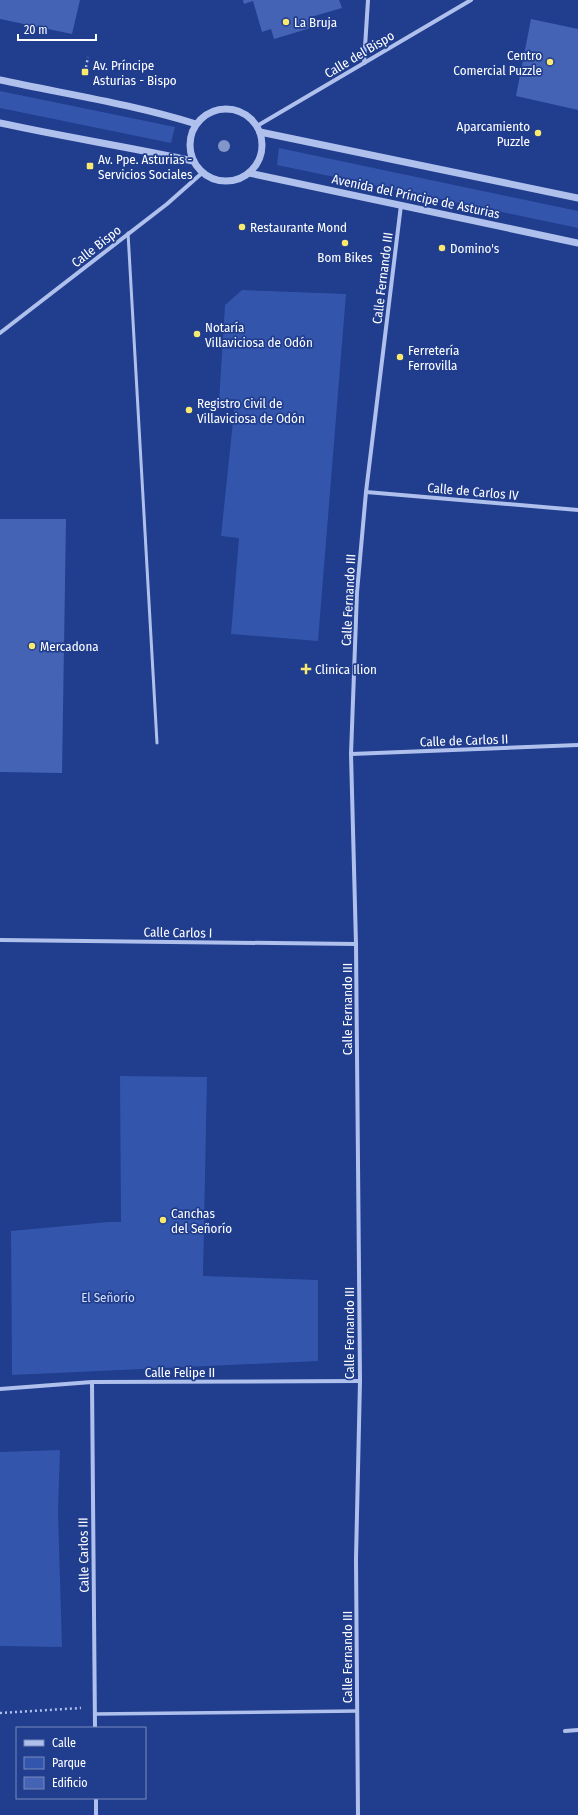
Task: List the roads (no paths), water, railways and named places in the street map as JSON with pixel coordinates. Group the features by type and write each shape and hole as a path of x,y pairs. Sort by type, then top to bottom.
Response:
{"street":[{"path":"364,63 368,0"},
{"name":"Calle del Bispo","path":"258,129 364,63 471,0"},
{"path":"0,80 91,100 152,110 196,124"},
{"path":"227,108 239,111 249,117 258,129 262,147 258,161 249,172 241,178 221,181 211,179 202,173 193,161 189,149 191,136 196,124 205,115 215,110 227,108"},
{"path":"0,123 91,142 144,150 193,161"},
{"path":"258,129 578,198"},
{"name":"Avenida del Príncipe de Asturias","path":"249,172 578,243"},
{"name":"Calle Bispo","path":"0,333 202,173"},
{"name":"Calle Fernando III","path":"358,1815 356,1559 360,1381 356,944 351,754 357,592 366,492 401,205"},
{"name":"Calle de Carlos IV","path":"366,492 578,510"},
{"name":"Calle de Carlos II","path":"351,754 578,745"},
{"name":"Calle Carlos I","path":"0,940 356,944"},
{"name":"Calle Felipe II","path":"0,1389 92,1382 360,1381"},
{"name":"Calle Carlos III","path":"92,1382 95,1727"},
{"path":"95,1714 357,1711"},
{"path":"565,1731 578,1730"},
{"path":"96,1799 96,1815"}],"lane":[{"path":"128,233 157,743"}],"place":[{"name":"La Bruja","path":"286,22"},
{"name":"Centro Comercial Puzzle","path":"550,62"},
{"name":"Av. Príncipe Asturias - Bispo","path":"85,72"},
{"name":"Aparcamiento Puzzle","path":"538,133"},
{"name":"Av. Ppe. Asturias - Servicios Sociales","path":"90,166"},
{"name":"Restaurante Mond","path":"242,227"},
{"name":"Bom Bikes","path":"345,243"},
{"name":"Domino's","path":"442,248"},
{"name":"Notaría Villaviciosa de Odón","path":"197,334"},
{"name":"Ferretería Ferrovilla","path":"400,357"},
{"name":"Registro Civil de Villaviciosa de Odón","path":"189,410"},
{"name":"Mercadona","path":"32,646"},
{"name":"Clinica Ilion","path":"306,669"},
{"name":"Canchas del Señorío","path":"163,1220"}],"park label":[{"name":"El Señorío","path":"108,1297"}]}
